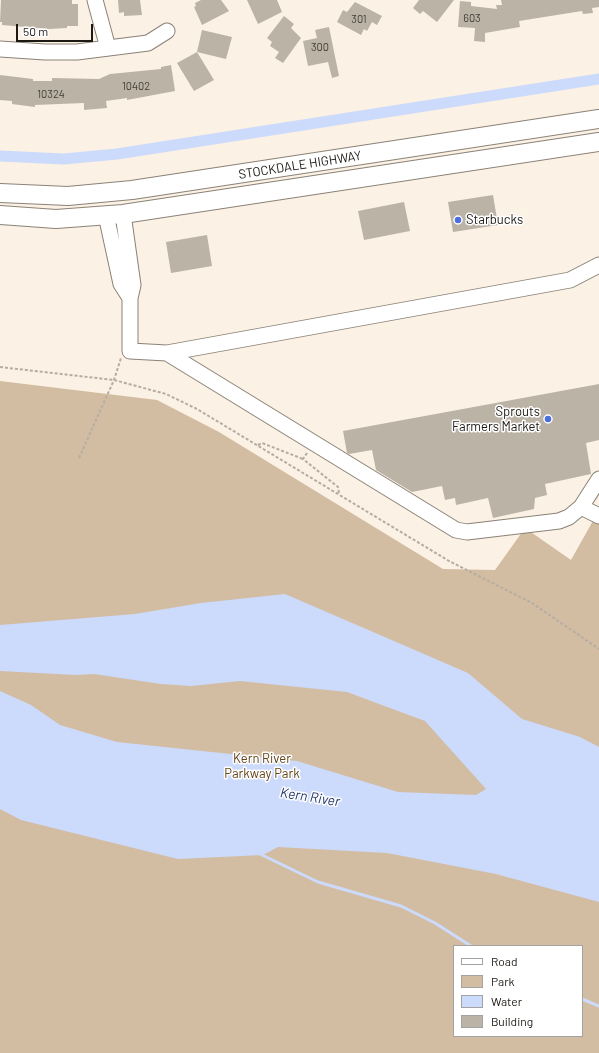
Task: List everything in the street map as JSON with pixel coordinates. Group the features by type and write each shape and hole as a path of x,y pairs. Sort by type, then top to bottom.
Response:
{"main road":[{"name":"STOCKDALE HIGHWAY","path":"0,193 68,196 132,190 599,119"},
{"path":"422,168 428,157 514,142 533,129"},
{"name":"STOCKDALE HIGHWAY","path":"0,215 56,218 114,215 599,142"}],"street":[{"path":"95,0 108,48"},
{"path":"0,49 45,52 77,52 148,43 167,30"},
{"path":"114,215 121,284 130,298 130,351 167,353 570,280 599,266"},
{"path":"167,353 456,530 467,532 559,521 569,517 581,507 599,479"},
{"path":"581,507 599,516"}],"path":[{"path":"79,458 114,380 121,359 130,351"},
{"path":"0,367 114,380 166,394 197,409 339,493 449,561 532,603 599,648"},
{"path":"258,446 262,443 303,459 338,487 339,493"},
{"path":"303,459 313,443"}],"green space":[{"name":"Kern River Parkway Park","path":"0,381 157,400 219,432 443,569 495,570 525,528 571,560 599,510 599,1053 0,1053"}],"water":[{"name":"Kern River","path":"285,594 468,673 522,719 580,737 599,747 599,902 496,874 387,853 278,847 263,855 178,859 21,820 0,809 0,691 31,705 60,725 117,742 297,761 398,792 476,795 486,789 425,721 347,692 240,681 191,686 161,684 94,674 76,675 0,671 0,625 135,614 201,603"}],"building":[{"path":"1,0 72,0 72,4 78,4 78,26 49,29 2,25 2,22 0,22"},
{"path":"118,0 140,0 142,15 124,16 124,12 119,13"},
{"path":"201,0 221,0 229,11 202,25 194,7 196,6 195,3"},
{"path":"247,0 277,0 282,12 258,24"},
{"path":"419,0 454,0 437,22 423,11 420,14 413,8"},
{"path":"501,0 599,0 599,7 592,8 593,13 583,14 582,11 519,21 520,27 485,33 485,42 474,41 475,28 458,27 460,1 471,2 471,6 497,9 496,5 502,5"},
{"path":"355,2 382,16 377,25 372,22 367,31 364,29 361,35 337,22 343,10 347,12"},
{"path":"284,16 294,24 291,28 301,38 283,63 275,58 279,52 270,46 272,42 267,38"},
{"path":"329,27 339,76 332,78 328,62 308,66 303,41 317,38 315,30"},
{"path":"202,30 232,37 226,59 197,52"},
{"path":"197,52 214,80 194,91 177,63"},
{"path":"171,65 175,91 127,100 127,98 106,101 107,108 84,110 84,103 35,105 35,107 12,104 12,101 0,100 0,75 33,79 33,81 52,81 52,78 99,79 110,74 161,69 161,67"},
{"path":"493,195 498,225 453,232 448,202"},
{"path":"404,202 410,231 364,240 358,211"},
{"path":"207,235 212,266 171,273 166,242"},
{"path":"599,384 599,440 586,443 591,474 545,484 547,495 535,498 534,509 493,518 488,498 456,505 455,498 445,500 442,486 412,492 376,470 372,450 349,454 347,453 343,431"}],"waterway":[{"path":"0,156 64,159 117,154 599,79"},
{"path":"260,854 318,882 401,906 435,923 469,945"},
{"path":"583,999 599,1006"}],"place":[{"name":"Starbucks","path":"458,220"},
{"name":"Sprouts Farmers Market","path":"548,419"}]}
